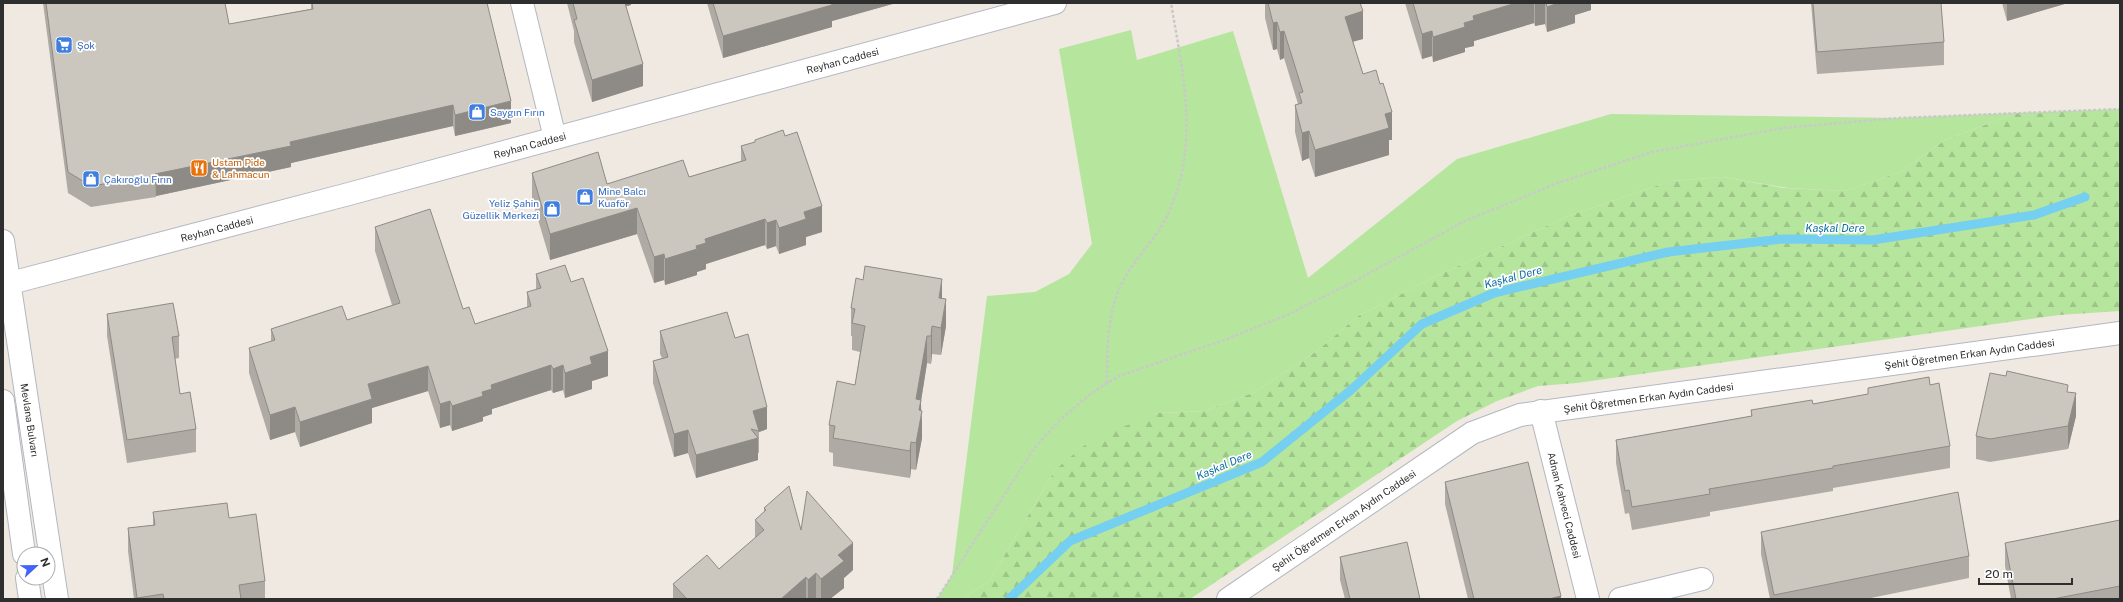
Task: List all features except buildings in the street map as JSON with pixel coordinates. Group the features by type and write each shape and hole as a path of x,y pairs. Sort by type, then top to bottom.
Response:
{"street":[{"path":"522,3 555,138"},
{"name":"Reyhan Caddesi","path":"6,284 555,138 1012,9 1055,3"},
{"name":"Mevlana Bulvarı","path":"3,241 6,284 57,599"},
{"name":"Şehit Öğretmen Erkan Aydın Caddesi","path":"1228,599 1472,433 1498,422 1541,411 2120,333"},
{"path":"3,401 23,546"},
{"name":"Adnan Kahveci Caddesi","path":"1541,411 1588,599"},
{"path":"1620,599 1702,579"},
{"path":"29,586 30,599"}],"path":[{"path":"1107,384 1107,345 1114,305 1124,278 1165,219 1180,178 1188,123 1185,82 1171,3"},
{"path":"937,599 1035,447 1060,420 1093,392 1119,376 1227,339 1285,316 1353,282 1465,221 1555,184 1652,152 1783,128 1898,118 2120,109"}],"green space":[{"path":"1131,30 1137,60 1233,31 1308,278 1457,159 1611,114 1898,118 2017,113 1945,140 1900,172 1846,191 1788,188 1723,177 1671,181 1571,215 1443,273 1358,316 1317,351 1255,392 1205,411 1158,413 1055,470 990,580 963,599 937,599 952,575 987,296 1035,292 1069,274 1092,244 1059,49"},
{"path":"2120,109 2120,311 2059,315 1577,383 1538,386 1497,401 1457,421 1190,599 963,599 990,580 1055,470 1092,439 1158,413 1205,411 1255,392 1317,351 1358,316 1443,273 1571,215 1671,181 1723,177 1784,188 1846,191 1900,172 1945,140 2017,113"}],"waterway":[{"name":"Kaşkal Dere","path":"1009,599 1070,541 1262,462 1351,390 1422,324 1494,293 1668,252 1783,239 1873,240 2034,215 2085,197"}],"place":[{"name":"Şok","path":"64,45"},
{"name":"Saygın Fırın","path":"477,112"},
{"name":"Ustam Pide & Lahmacun","path":"199,168"},
{"name":"Çakıroğlu Fırın","path":"91,179"},
{"name":"Mine Balcı Kuaför","path":"585,197"},
{"name":"Yeliz Şahin Güzellik Merkezi","path":"552,209"}]}
